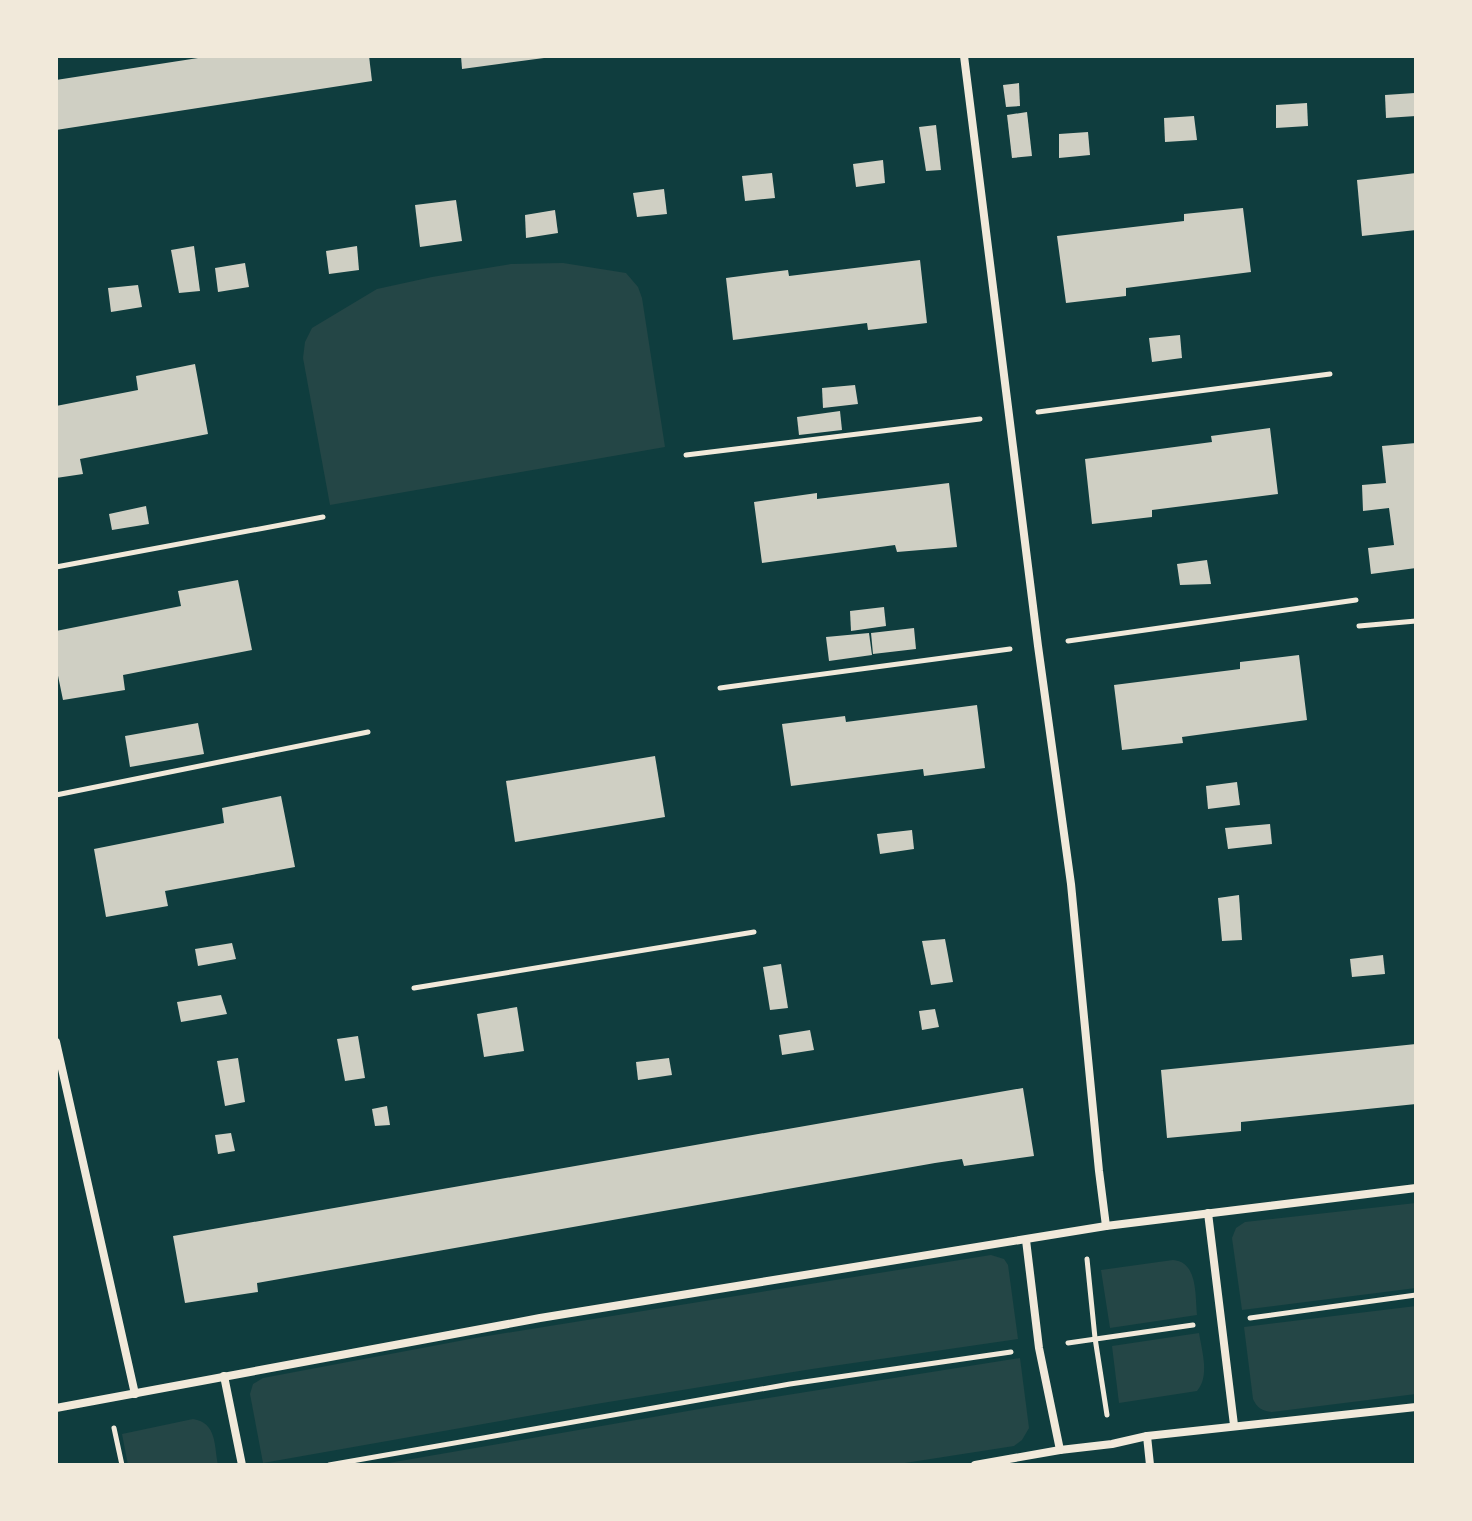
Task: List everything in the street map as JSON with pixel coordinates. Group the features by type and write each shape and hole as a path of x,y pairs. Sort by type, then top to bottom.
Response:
{"street":[{"path":"964,56 1071,884 1106,1226"},
{"path":"56,1042 135,1394"},
{"path":"56,1408 540,1318 1106,1226 1416,1188"},
{"path":"1208,1213 1234,1425"},
{"path":"1026,1240 1039,1348 1060,1450"},
{"path":"224,1376 242,1465"},
{"path":"975,1465 1147,1436 1416,1407"},
{"path":"1147,1436 1150,1465"}],"path":[{"path":"56,567 323,517"},
{"path":"1359,626 1416,621"},
{"path":"56,795 368,732"},
{"path":"414,988 754,932"},
{"path":"1084,1230 1095,1338 1112,1444"},
{"path":"329,1465 790,1384 1095,1338 1416,1295"},
{"path":"108,1399 122,1465"}],"shaded area":[{"path":"563,263 626,273 638,287 665,447 330,505 303,358 305,342 312,328 377,289 511,264"},
{"path":"1416,1203 1416,1288 1242,1310 1232,1238 1236,1228 1245,1222"},
{"path":"991,1255 1004,1259 1008,1265 1018,1339 596,1404 263,1463 250,1394 253,1384 263,1378 475,1338"},
{"path":"1173,1260 1181,1262 1191,1273 1197,1315 1110,1328 1101,1270"},
{"path":"1416,1306 1416,1394 1272,1412 1260,1408 1253,1399 1244,1327"},
{"path":"1199,1333 1204,1371 1197,1391 1119,1403 1112,1346"},
{"path":"1020,1358 1029,1428 1014,1446 892,1465 377,1465 705,1408"},
{"path":"193,1419 201,1421 210,1430 218,1465 128,1465 122,1434"}],"building":[{"path":"211,56 369,56 372,81 56,130 56,80"},
{"path":"461,56 543,56 544,58 462,69"},
{"path":"1019,83 1020,106 1006,107 1003,85"},
{"path":"1415,93 1416,116 1386,118 1385,95"},
{"path":"1307,103 1308,126 1276,128 1276,105"},
{"path":"1027,112 1032,156 1012,158 1007,115"},
{"path":"1194,116 1197,140 1165,142 1164,118"},
{"path":"936,125 941,170 926,171 919,127"},
{"path":"1088,132 1090,155 1059,158 1059,134"},
{"path":"883,160 885,183 856,187 853,164"},
{"path":"772,173 775,198 745,201 742,176"},
{"path":"1416,173 1416,230 1362,236 1357,180"},
{"path":"664,189 667,214 637,217 633,193"},
{"path":"456,200 462,241 420,247 415,205"},
{"path":"1243,208 1251,272 1126,288 1126,296 1066,303 1057,236 1184,221 1184,214"},
{"path":"555,210 558,233 526,238 525,215"},
{"path":"194,246 200,291 179,293 171,250"},
{"path":"357,246 359,270 329,274 326,251"},
{"path":"920,260 927,323 868,330 867,323 733,340 726,278 788,270 789,276"},
{"path":"245,263 249,287 218,292 215,268"},
{"path":"138,285 142,307 111,312 108,288"},
{"path":"1180,335 1182,358 1152,362 1149,338"},
{"path":"195,364 208,434 80,459 83,474 56,478 56,406 138,390 136,376"},
{"path":"855,385 858,404 823,408 822,388"},
{"path":"840,411 842,430 799,435 797,417"},
{"path":"1270,428 1278,494 1152,510 1152,517 1092,524 1085,459 1212,442 1211,436"},
{"path":"1416,443 1416,568 1371,574 1368,548 1394,545 1389,508 1363,511 1362,485 1386,483 1382,446"},
{"path":"949,483 957,547 897,552 895,545 762,563 754,502 817,493 817,499"},
{"path":"146,506 149,524 112,530 109,514"},
{"path":"1207,560 1211,584 1180,585 1177,564"},
{"path":"238,580 252,650 123,675 125,690 63,700 56,666 56,631 181,606 178,591"},
{"path":"884,607 886,626 851,631 850,611"},
{"path":"914,628 916,649 873,654 871,633"},
{"path":"869,633 872,655 829,661 826,637"},
{"path":"1299,655 1307,720 1182,737 1183,743 1122,750 1114,685 1240,669 1240,662"},
{"path":"977,705 985,768 924,776 923,769 791,786 782,724 845,716 846,722"},
{"path":"198,723 204,754 130,767 125,736"},
{"path":"655,756 665,817 515,842 506,781"},
{"path":"1237,782 1240,805 1208,809 1206,786"},
{"path":"281,796 295,867 165,891 168,906 106,917 94,849 224,823 222,808"},
{"path":"1270,824 1272,844 1228,849 1225,828"},
{"path":"912,830 914,849 880,854 877,834"},
{"path":"1239,895 1242,940 1222,941 1218,898"},
{"path":"945,939 953,982 931,985 922,941"},
{"path":"232,943 236,959 198,966 195,949"},
{"path":"1383,955 1385,974 1352,977 1350,959"},
{"path":"781,964 788,1008 770,1010 763,967"},
{"path":"221,995 227,1014 181,1022 177,1002"},
{"path":"517,1007 524,1051 484,1057 477,1014"},
{"path":"935,1009 939,1027 922,1030 919,1011"},
{"path":"810,1030 814,1050 782,1055 779,1035"},
{"path":"358,1036 365,1078 345,1081 337,1039"},
{"path":"1416,1044 1416,1104 1241,1122 1241,1131 1167,1138 1161,1070"},
{"path":"238,1058 245,1102 225,1106 217,1061"},
{"path":"669,1058 672,1075 638,1080 636,1062"},
{"path":"1023,1088 1034,1156 964,1166 962,1159 935,1163 257,1283 258,1292 185,1303 173,1236"},
{"path":"387,1106 390,1125 375,1126 372,1109"},
{"path":"231,1133 235,1151 218,1154 215,1135"}]}
